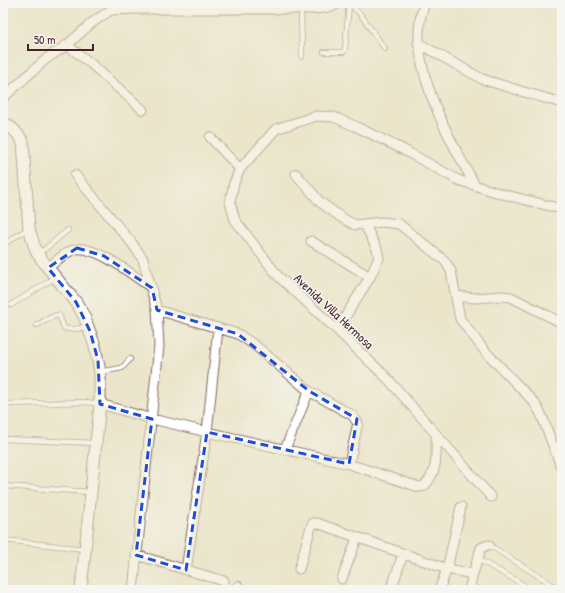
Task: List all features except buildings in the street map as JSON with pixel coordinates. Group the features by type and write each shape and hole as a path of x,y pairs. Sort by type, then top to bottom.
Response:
{"street":[{"path":"3,98 46,59 67,45 93,22 111,10 195,6 301,9 328,8 339,3"},
{"path":"425,3 420,15 418,43 419,55 440,119 475,185"},
{"path":"418,43 482,79 562,103"},
{"path":"67,45 90,63 143,110"},
{"name":"Avenida Villa Hermosa","path":"491,497 388,379 278,276 234,220 230,202 234,183 240,169 276,129 316,116 334,117 404,150 458,180 502,194 562,209"},
{"path":"3,122 19,134 23,142 29,229 37,253 76,302 84,316 95,346 100,372 100,404 81,590"},
{"path":"210,137 240,169"},
{"path":"296,174 320,202 342,218 355,224 365,225 382,222 399,224 416,236 445,261 451,271 460,319 484,350 534,402 541,414 562,469"},
{"path":"75,175 132,242 144,259 157,310 159,346 133,590"},
{"path":"337,330 370,277 379,258 372,238 365,225"},
{"path":"312,241 370,277"},
{"path":"48,268 71,250 77,248 83,249 104,256 152,288"},
{"path":"456,296 475,298 502,296 511,297 562,323"},
{"path":"157,310 238,334 256,346 310,391 352,415 358,423 349,464"},
{"path":"186,570 207,432 218,328"},
{"path":"286,449 310,391"},
{"path":"100,404 152,419 349,464 419,487 424,486 433,475 436,466 436,434"},
{"path":"439,590 447,569 461,507"},
{"path":"299,569 311,527 313,523 317,523 447,569 473,574"},
{"path":"342,579 357,538"},
{"path":"470,588 481,548 489,545"},
{"path":"391,590 404,554"},
{"path":"136,555 224,582"}],"lane":[{"path":"349,3 361,14 385,49"},
{"path":"324,52 344,52 346,50 349,3"},
{"path":"301,9 302,57"},
{"path":"3,245 29,229"},
{"path":"37,253 45,249 68,230"},
{"path":"11,305 56,278"},
{"path":"37,325 59,315 64,328 79,329 88,326"},
{"path":"100,372 122,368 130,359"},
{"path":"6,404 86,402 100,404"},
{"path":"3,439 96,443"},
{"path":"3,486 91,492"},
{"path":"3,540 85,549"},
{"path":"489,545 561,590"},
{"path":"478,559 524,585"},
{"path":"470,588 482,590"}],"highlighted area":[{"path":"77,248 104,256 152,288 157,310 238,334 309,391 357,419 349,464 207,432 186,570 136,555 152,419 100,404 98,360 90,331 76,302 48,268"}]}
